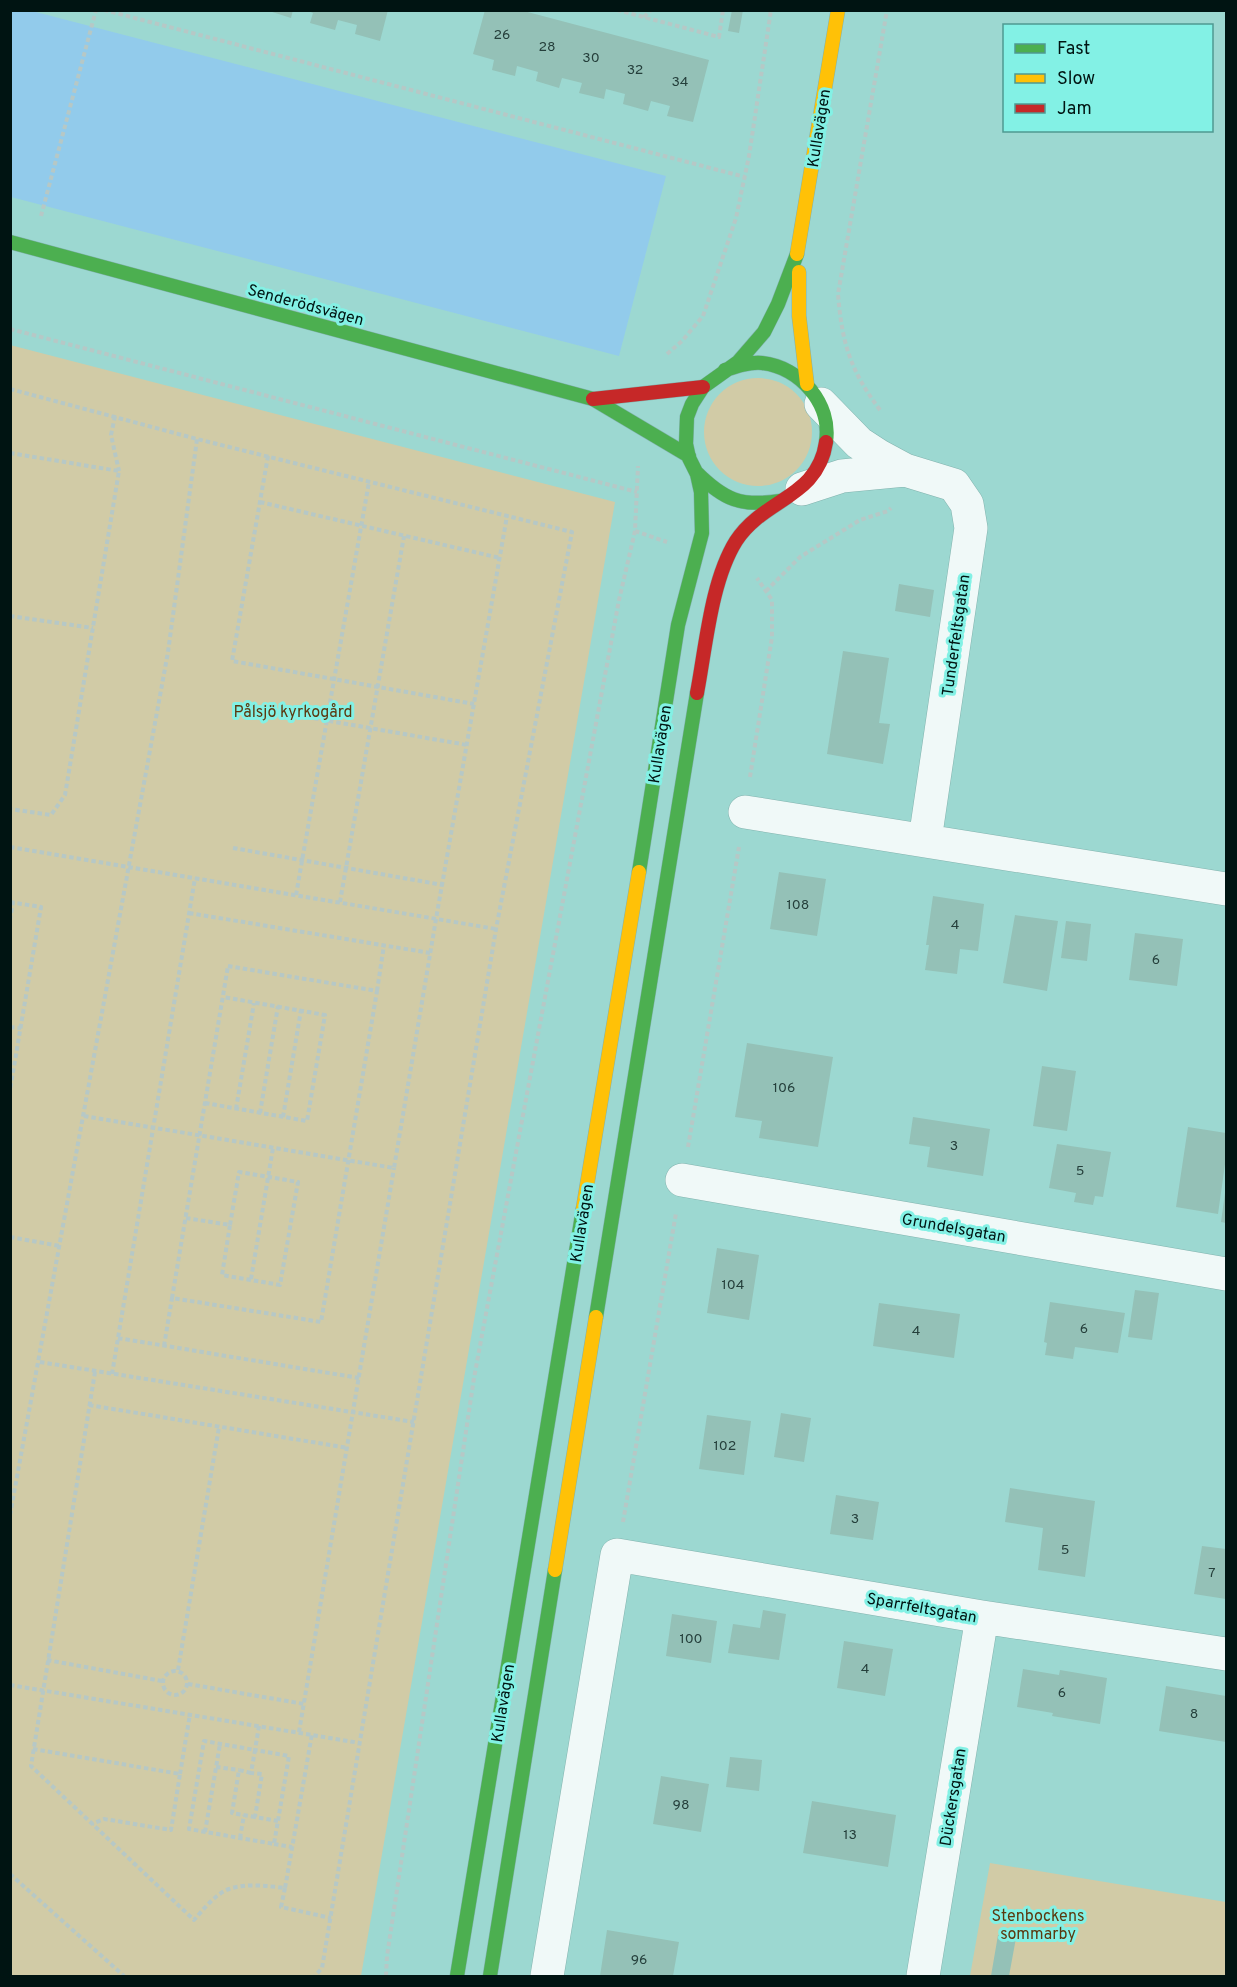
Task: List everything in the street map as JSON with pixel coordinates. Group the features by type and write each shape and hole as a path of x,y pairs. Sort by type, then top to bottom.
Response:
{"street":[{"name":"Kullavägen","path":"457,1977 664,717 685,595 698,553 703,527 703,506 696,472 685,438 686,419 692,402 703,387 744,358 766,330 789,278 799,246 838,10"},
{"name":"Senderödsvägen","path":"10,242 593,399 689,456"},
{"name":"Kullavägen","path":"490,1977 692,721 714,600 725,561 737,537 748,524 791,495 817,471 826,450 827,427 814,394 799,316 799,246"},
{"name":"Kullavägen","path":"725,370 746,363 768,363 790,371 814,394"},
{"name":"Senderödsvägen","path":"593,399 703,387"},
{"path":"814,394 859,443 904,470"},
{"path":"791,495 842,476 904,470"},
{"name":"Tunderfeltsgatan","path":"904,470 954,485 967,504 971,528 925,840"},
{"name":"Kullavägen","path":"696,472 712,489 733,501 757,505 791,495"},
{"path":"745,812 1227,890"},
{"name":"Grundelsgatan","path":"682,1180 1227,1274"},
{"path":"547,1977 618,1556"},
{"name":"Sparrfeltsgatan","path":"618,1556 982,1617 1227,1654"},
{"name":"Dückersgatan","path":"922,1977 982,1617"}],"path":[{"path":"104,10 745,177"},
{"path":"129,17 130,10"},
{"path":"618,10 719,37 723,10"},
{"path":"643,17 651,10"},
{"path":"649,394 660,360 682,342 702,316 736,218 745,177 771,10"},
{"path":"885,417 866,391 850,363 841,327 838,294 887,10"},
{"path":"41,214 96,11"},
{"path":"10,329 637,492"},
{"path":"10,389 197,439 572,532 496,928 331,1918 322,1968 315,1977"},
{"path":"10,809 51,815 65,795 119,471 111,435 115,416"},
{"path":"386,1977 387,1956 474,1378 619,600 635,531 642,427"},
{"path":"10,1515 40,1362 168,652 197,439"},
{"path":"10,453 119,471"},
{"path":"268,456 232,661 474,704"},
{"path":"766,591 800,557 860,520 888,511 896,501 904,470"},
{"path":"296,895 369,482"},
{"path":"260,502 500,558"},
{"path":"299,1732 430,953 507,516"},
{"path":"635,531 698,553"},
{"path":"340,902 404,536"},
{"path":"618,1556 745,812 772,637 772,600 756,576 725,561"},
{"path":"10,616 93,628"},
{"path":"255,708 467,745"},
{"path":"10,847 496,928"},
{"path":"234,848 443,885"},
{"path":"112,1374 195,878"},
{"path":"10,920 12,902 41,907 21,1029 13,1061 11,1089"},
{"path":"189,913 430,953"},
{"path":"172,1298 321,1322 384,945"},
{"path":"164,1346 228,966 376,991"},
{"path":"205,1104 308,1121 325,1015 223,997"},
{"path":"236,1109 254,1003"},
{"path":"260,1113 278,1006"},
{"path":"283,1117 301,1010"},
{"path":"10,1027 21,1029"},
{"path":"84,1116 394,1168"},
{"path":"251,1279 273,1148"},
{"path":"239,1172 268,1177 298,1182 280,1285 222,1275 239,1172"},
{"path":"186,1218 230,1225"},
{"path":"10,1237 60,1246"},
{"path":"118,1338 359,1378"},
{"path":"40,1362 414,1422"},
{"path":"95,1372 31,1766 194,1920 212,1900 228,1889 262,1885 285,1888"},
{"path":"90,1405 348,1448"},
{"path":"178,1670 219,1427"},
{"path":"10,1471 19,1472"},
{"path":"47,1660 162,1681"},
{"path":"178,1670 185,1674 188,1684 184,1693 174,1696 165,1691 162,1681 167,1673 178,1670"},
{"path":"188,1684 304,1704"},
{"path":"10,1685 360,1743"},
{"path":"92,1824 104,1819 171,1830 190,1714"},
{"path":"251,1773 259,1726"},
{"path":"312,1734 281,1907 331,1918"},
{"path":"274,1844 289,1756 204,1741 189,1829 205,1832 274,1844 292,1847"},
{"path":"205,1832 220,1744"},
{"path":"33,1749 180,1774"},
{"path":"216,1767 262,1774 255,1817"},
{"path":"239,1770 232,1813 278,1821"},
{"path":"240,1838 244,1815"},
{"path":"10,1874 124,1977"}],"green space":[{"name":"Pålsjö kyrkogård","path":"10,345 615,502 361,1976 11,1976"},
{"path":"758,378 779,382 796,394 808,411 812,432 808,453 796,470 779,482 758,486 737,482 720,470 708,453 704,432 708,411 720,394 737,382"},
{"name":"Stenbockens sommarby","path":"990,1863 1226,1902 1226,1976 970,1976"}],"water":[{"path":"10,11 32,11 666,176 619,356 11,197"}],"building":[{"path":"266,10 293,10 291,18"},
{"path":"306,10 388,10 380,41 355,34 357,25 338,20 335,30 310,23 313,13"},
{"path":"485,10 520,10 709,60 693,122 667,116 670,106 651,101 648,111 623,104 625,94 606,89 604,99 579,93 582,83 562,78 559,88 536,81 538,72 517,66 515,76 492,70 494,60 473,54"},
{"path":"732,10 743,10 739,33 728,31"},
{"path":"899,584 934,590 930,617 895,611"},
{"path":"843,651 889,658 879,723 890,724 883,764 827,754"},
{"path":"779,872 826,879 817,936 770,929"},
{"path":"933,896 984,904 978,951 960,949 957,974 925,970"},
{"path":"1015,915 1058,921 1047,991 1003,983"},
{"path":"1066,921 1091,924 1087,961 1061,958"},
{"path":"1135,933 1183,939 1177,986 1129,980"},
{"path":"747,1043 833,1057 818,1147 759,1138 762,1121 735,1117"},
{"path":"1042,1066 1076,1071 1067,1131 1033,1126"},
{"path":"913,1117 990,1129 983,1176 927,1167 930,1147 909,1144"},
{"path":"1188,1127 1226,1133 1226,1157 1218,1214 1176,1207"},
{"path":"1057,1144 1111,1152 1103,1197 1095,1196 1093,1205 1074,1202 1076,1193 1049,1188"},
{"path":"1226,1193 1226,1223 1221,1222"},
{"path":"717,1248 759,1255 749,1320 707,1313"},
{"path":"1135,1290 1159,1293 1152,1340 1128,1337"},
{"path":"1050,1302 1125,1313 1118,1353 1075,1347 1073,1359 1045,1355 1047,1343 1044,1342"},
{"path":"879,1303 960,1314 954,1358 873,1346"},
{"path":"781,1413 811,1418 804,1462 774,1457"},
{"path":"707,1415 751,1421 744,1475 699,1469"},
{"path":"1010,1488 1095,1501 1085,1577 1038,1570 1043,1528 1005,1522"},
{"path":"836,1495 879,1502 873,1540 830,1534"},
{"path":"1202,1546 1226,1549 1226,1599 1194,1594"},
{"path":"763,1610 786,1614 779,1660 728,1653 733,1624 760,1628"},
{"path":"672,1614 717,1621 711,1663 666,1656"},
{"path":"844,1641 893,1649 885,1696 837,1688"},
{"path":"1023,1669 1059,1675 1060,1670 1107,1678 1100,1724 1017,1707"},
{"path":"1166,1686 1226,1696 1226,1742 1159,1731"},
{"path":"730,1757 762,1760 759,1791 726,1787"},
{"path":"661,1776 709,1784 701,1832 653,1824"},
{"path":"812,1801 896,1815 888,1867 803,1853"},
{"path":"607,1930 679,1942 673,1976 600,1976"},
{"path":"998,1935 1016,1938 1009,1976 991,1976"}],"traffic: fast":[{"path":"10,242 593,399 689,456"},
{"path":"639,872 678,625 702,533 701,492 686,444 687,417 703,387 738,362 764,332 778,304 797,254"},
{"path":"725,370 762,363 776,366 801,380 818,401 824,414 827,428 826,442"},
{"path":"696,472 715,489 734,499 754,503 780,501"},
{"path":"596,1317 697,693"},
{"path":"457,1976 583,1209"},
{"path":"490,1976 555,1570"}],"traffic: slow":[{"path":"797,254 838,10"},
{"path":"799,272 799,316 807,384"},
{"path":"583,1209 639,872"},
{"path":"555,1570 596,1317"}],"traffic: jam":[{"path":"593,399 703,387"},
{"path":"697,693 715,594 736,541 761,515 801,487 812,475 821,461 826,442"}]}
